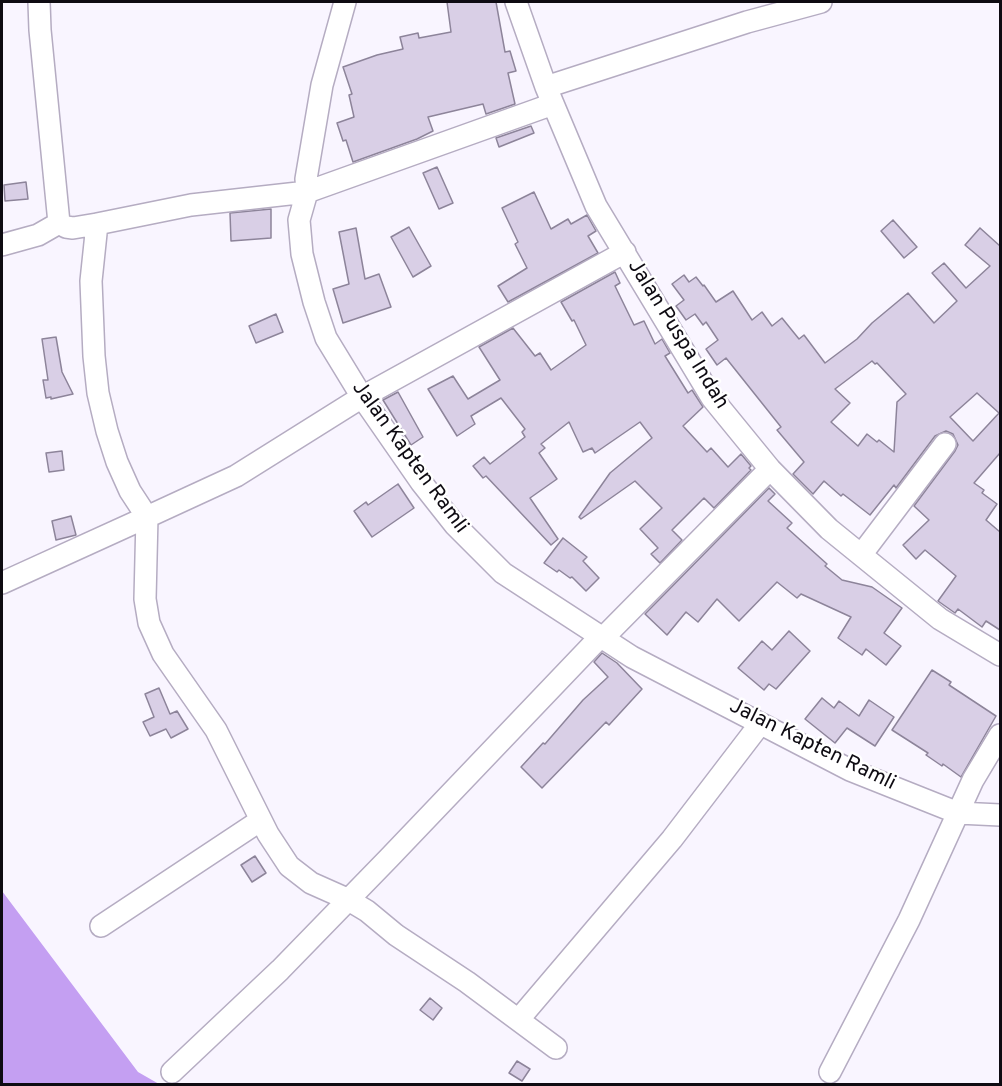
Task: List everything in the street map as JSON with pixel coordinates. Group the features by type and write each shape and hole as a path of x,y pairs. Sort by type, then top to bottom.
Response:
{"street":[{"path":"39,2 59,223"},
{"name":"Jalan Kapten Ramli","path":"345,2 322,85 306,179 307,192 299,220 302,254 326,338 362,398 455,525 503,573 632,657 850,770 958,813 1000,815"},
{"name":"Jalan Puspa Indah","path":"516,2 549,95 596,206 712,398 770,469 829,529 940,619 1000,655"},
{"path":"59,223 73,228 191,205 307,192 549,95 747,22 821,2"},
{"path":"2,245 38,235 59,223"},
{"path":"97,224 92,281 94,356 98,393 117,462 130,491 147,516 145,599 149,623 163,654 216,730 261,820 289,866 312,883 367,911 396,935 556,1048"},
{"path":"2,583 236,476 362,398 625,252"},
{"path":"861,555 945,444"},
{"path":"172,1072 280,970 601,638 770,469"},
{"path":"519,1020 672,839 760,724"},
{"path":"830,1072 909,920 973,780 1000,735"},
{"path":"101,926 261,820"}],"shaded area":[{"path":"2,891 138,1072 159,1084 2,1084"}],"building":[{"path":"447,2 496,2 505,52 510,51 516,71 508,73 515,104 486,114 483,104 428,117 433,131 353,162 346,140 343,141 337,123 354,117 349,95 352,94 343,67 403,49 400,37 418,33 419,38 451,32"},
{"path":"531,126 534,133 499,147 496,138"},
{"path":"437,167 453,203 439,209 423,173"},
{"path":"26,182 28,199 5,201 4,185"},
{"path":"534,192 551,229 568,219 571,224 587,215 596,231 588,236 598,253 508,302 498,286 527,268 515,244 518,242 502,208"},
{"path":"271,209 271,238 231,241 230,213"},
{"path":"893,220 917,247 904,258 881,231"},
{"path":"409,227 431,266 413,277 391,237"},
{"path":"356,228 365,279 379,274 391,307 343,323 333,289 349,284 339,232"},
{"path":"980,228 1000,246 1000,453 974,483 984,490 982,493 997,504 986,520 1000,532 1000,630 986,621 982,627 958,609 955,613 938,601 956,576 925,550 916,559 903,545 929,520 914,506 955,451 958,445 953,434 946,431 935,436 896,488 894,485 870,515 843,494 841,496 824,481 813,494 793,474 804,462 777,430 781,427 726,358 717,365 706,349 718,340 706,322 703,325 695,314 686,320 676,306 684,300 672,284 684,275 689,282 696,277 716,302 733,291 752,320 762,312 772,326 782,318 799,339 804,335 825,363 857,339 872,323 908,293 934,323 957,301 932,273 944,263 966,288 990,266 965,245","holes":["872,361 877,363 906,394 897,402 894,452 867,434 858,446 831,422 850,403 835,389","977,393 999,413 973,441 950,417"]},
{"path":"615,272 620,283 615,286 634,325 644,321 655,344 662,339 670,353 665,356 688,393 692,390 703,407 683,426 707,452 711,448 728,467 741,454 751,466 749,468 751,470 714,508 704,498 672,530 682,540 660,563 651,554 658,548 640,529 662,508 635,481 581,519 579,517 610,473 652,438 640,422 595,453 592,448 583,452 569,422 541,444 545,448 539,453 557,479 530,498 558,539 551,545 486,476 483,478 473,466 484,457 490,464 525,437 522,432 525,429 501,398 471,416 475,424 457,436 428,389 453,376 468,399 500,380 479,347 513,328 535,356 540,353 551,370 586,345 574,320 572,321 561,302"},
{"path":"276,314 283,332 256,343 249,326"},
{"path":"56,337 62,372 73,394 51,399 51,397 46,398 43,380 48,380 42,339"},
{"path":"398,392 423,437 411,445 383,400"},
{"path":"62,451 64,470 49,472 46,453"},
{"path":"398,484 414,508 372,537 354,511 366,502 368,505"},
{"path":"769,488 775,494 768,501 792,523 787,528 827,564 825,566 842,580 872,587 902,608 884,633 901,646 886,665 866,649 862,655 838,638 851,617 801,594 797,598 777,582 739,621 717,599 698,622 686,612 667,635 645,614"},
{"path":"71,516 76,535 56,540 52,521"},
{"path":"563,538 587,557 583,561 599,578 586,591 572,577 570,578 559,570 557,572 544,563"},
{"path":"789,631 810,651 776,689 769,684 764,690 738,668 762,641 772,650"},
{"path":"602,653 617,663 642,689 609,725 606,722 542,788 521,767 543,743 545,744 583,700 608,677 594,662"},
{"path":"932,670 951,682 949,685 996,716 961,777 892,730"},
{"path":"159,688 170,714 177,711 188,729 171,738 166,729 150,736 143,722 154,717 145,694"},
{"path":"822,698 834,708 839,701 859,716 869,700 894,717 875,746 847,728 835,743 805,719"},
{"path":"255,856 266,873 252,882 241,865"},
{"path":"430,998 442,1008 433,1020 420,1010"},
{"path":"517,1061 530,1069 522,1081 509,1073"}]}
